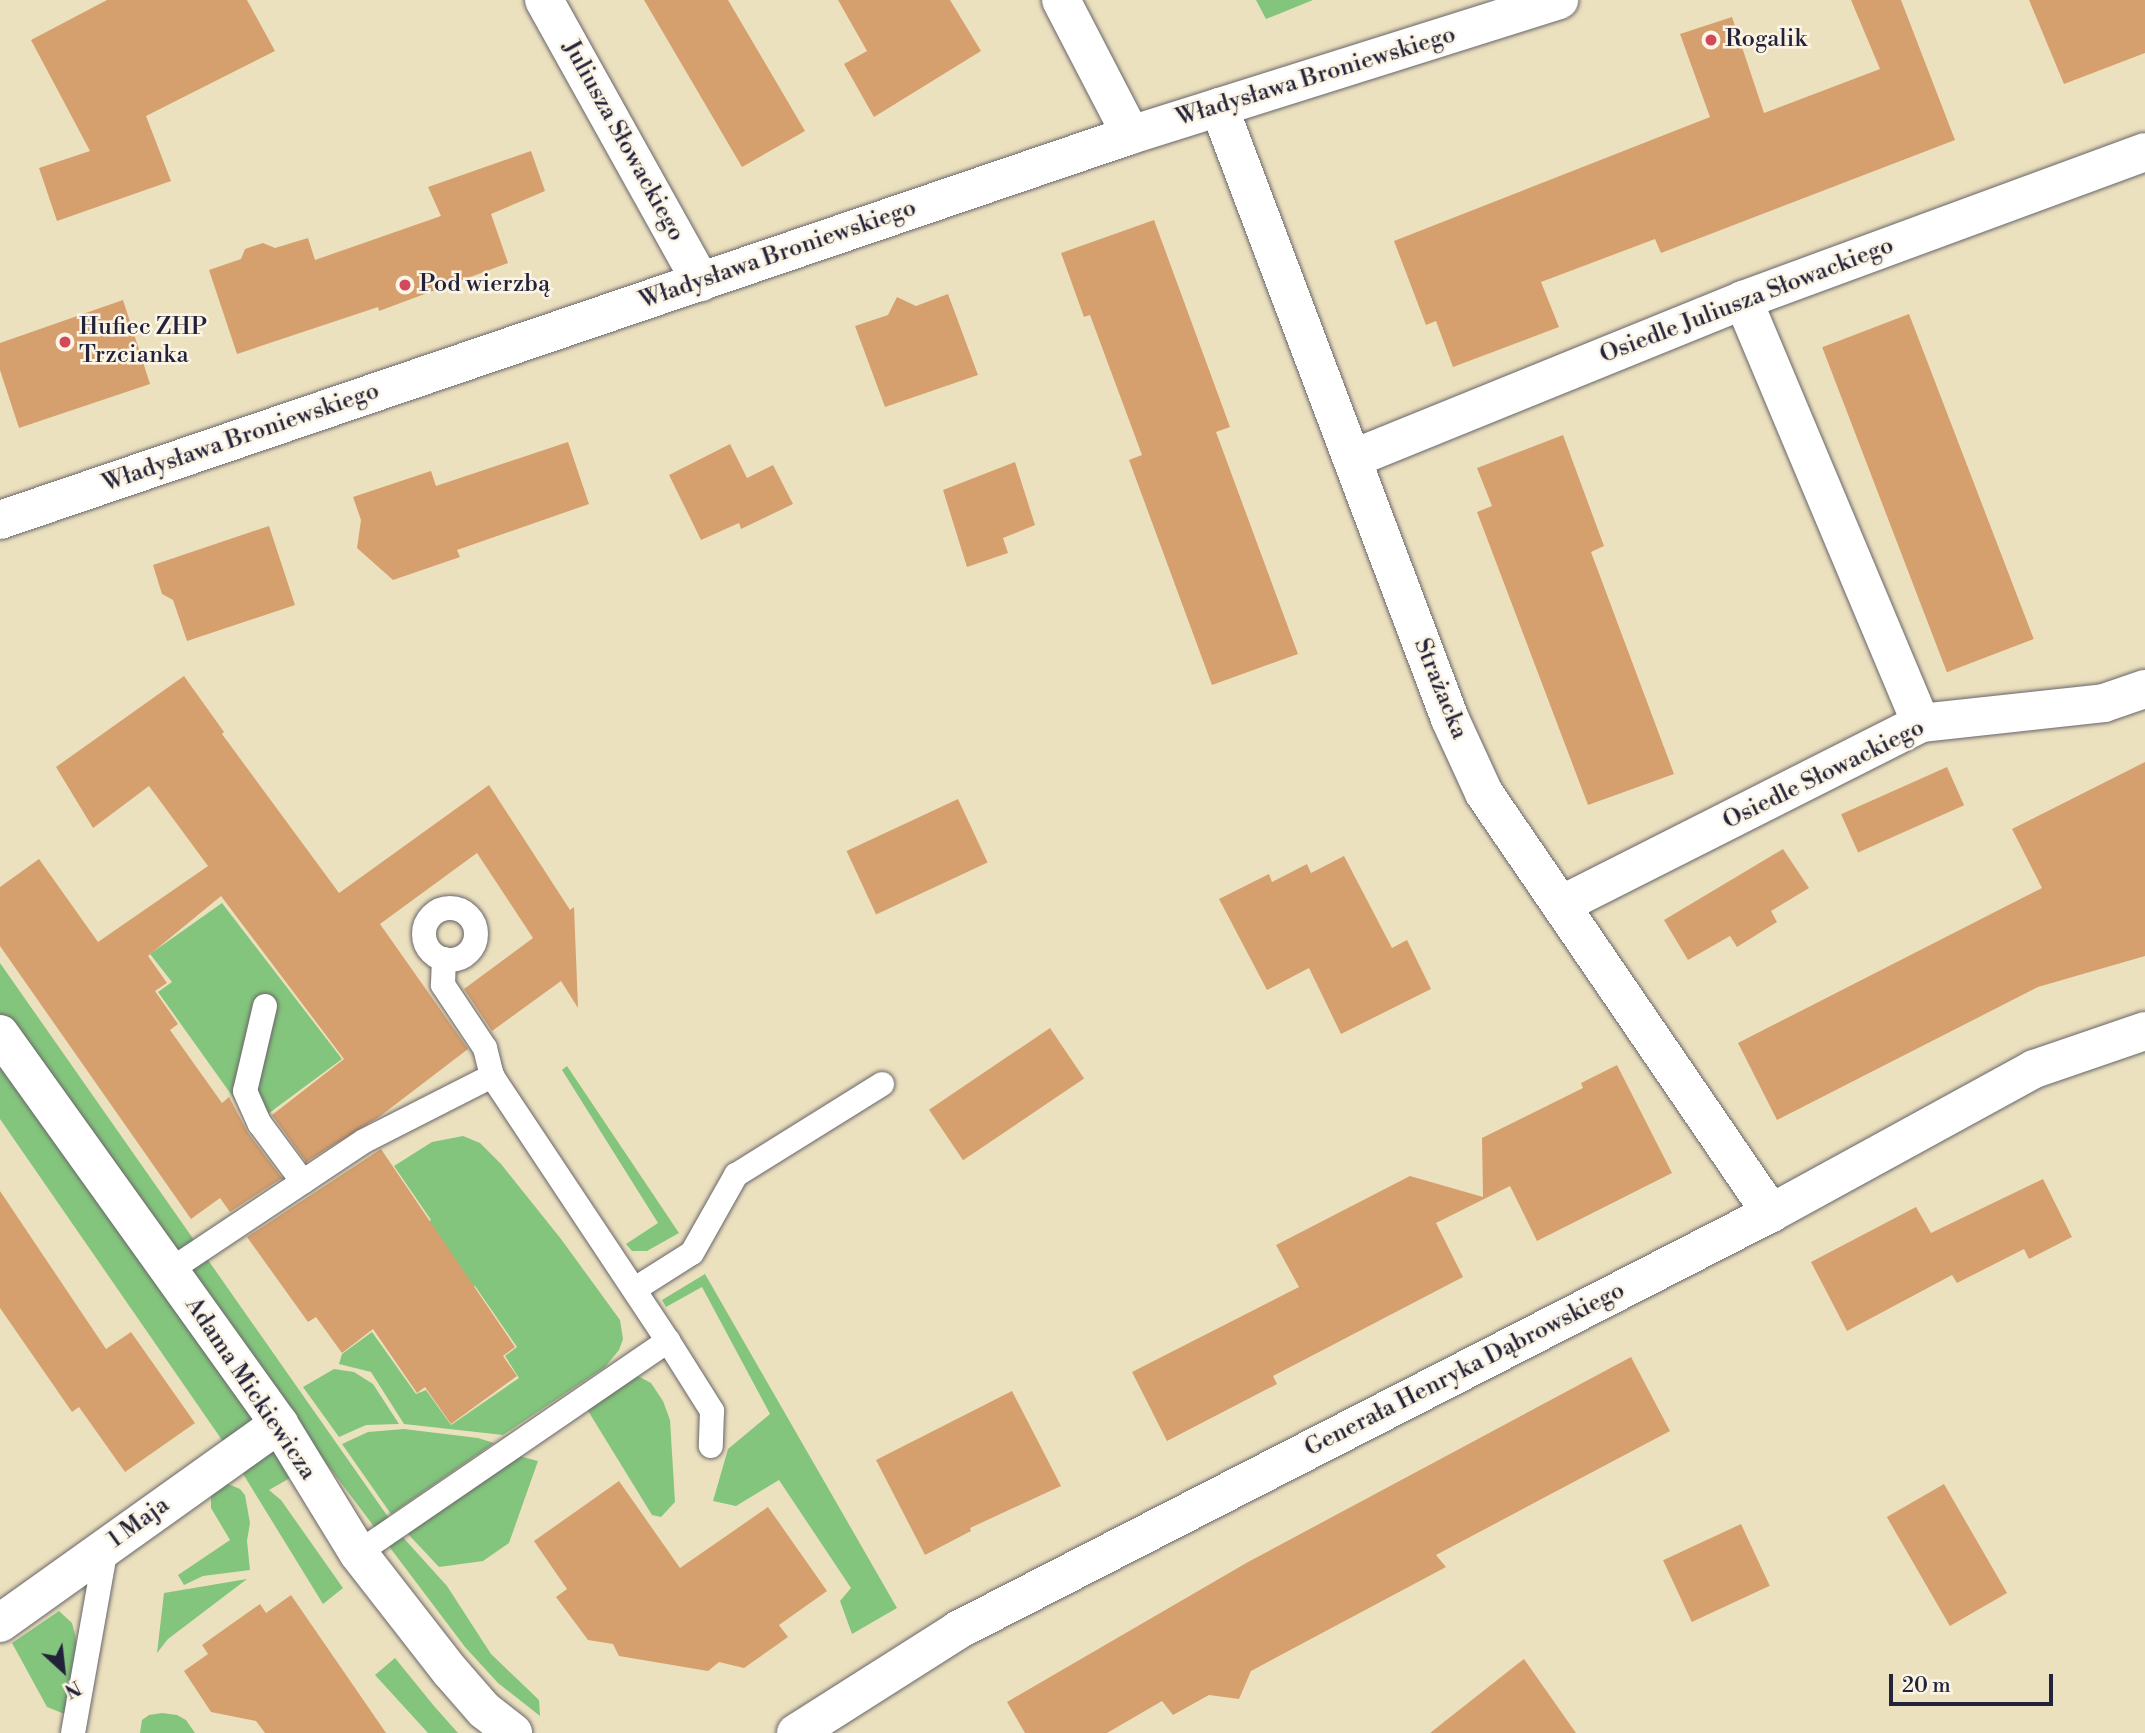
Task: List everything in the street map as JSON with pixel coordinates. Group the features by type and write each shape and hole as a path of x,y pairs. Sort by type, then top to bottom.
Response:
{"street":[{"name":"Juliusza Słowackiego","path":"544,0 701,282"},
{"path":"1061,0 1131,135"},
{"name":"Władysława Broniewskiego","path":"0,520 1131,135 1559,0"},
{"name":"Strażacka","path":"1219,107 1461,744 1484,793 1771,1213"},
{"name":"Osiedle Juliusza Słowackiego","path":"1352,458 1743,300 2145,152"},
{"path":"1743,300 1921,723"},
{"name":"Osiedle Słowackiego","path":"1561,905 1921,723 2104,703 2145,689"},
{"name":"Generała Henryka Dąbrowskiego","path":"796,1733 958,1630 1771,1213 2034,1069 2145,1031"},
{"name":"Adama Mickiewicza","path":"0,1034 279,1424 358,1553 450,1671 484,1710 513,1733"},
{"name":"1 Maja","path":"0,1623 279,1424"}],"lane":[{"path":"444,959 443,985 485,1048 492,1076 635,1289 712,1411 712,1446"},
{"path":"265,1006 245,1091 260,1124 303,1182"},
{"path":"169,1271 364,1141 492,1076"},
{"path":"635,1289 692,1253 736,1175 883,1084"},
{"path":"358,1553 668,1341"},
{"path":"73,1733 106,1547"}],"green space":[{"path":"1256,0 1313,0 1266,19"},
{"path":"222,903 342,1059 253,1125 158,992 172,982 150,954"},
{"path":"0,963 400,1534 447,1586 491,1654 539,1700 540,1716 498,1683 465,1647 323,1459 269,1490 281,1500 343,1588 323,1604 224,1443 0,1119"},
{"path":"567,1066 679,1233 647,1251 632,1251 626,1244 658,1223 562,1070"},
{"path":"463,1136 480,1143 501,1164 561,1239 620,1320 623,1339 619,1350 605,1367 503,1435 404,1424 371,1372 339,1364 342,1354 372,1332 416,1394 426,1390 451,1425 519,1378 505,1356 517,1347 475,1286 462,1294 388,1248 431,1220 394,1166 432,1142"},
{"path":"705,1274 897,1608 852,1634 840,1601 851,1588 779,1480 736,1506 713,1501 728,1449 770,1414 702,1287 666,1307 662,1300"},
{"path":"334,1369 354,1372 373,1384 399,1424 366,1425 339,1437 303,1387"},
{"path":"636,1375 651,1383 663,1401 670,1420 675,1502 661,1517 652,1515 585,1406"},
{"path":"404,1429 478,1438 494,1443 391,1514 342,1444 368,1432"},
{"path":"519,1456 538,1461 509,1543 483,1561 439,1567 408,1534"},
{"path":"221,1481 240,1489 245,1495 250,1523 247,1541 250,1570 203,1576 184,1585 178,1575 230,1540 211,1508 211,1489"},
{"path":"247,1579 168,1639 157,1653 164,1593"},
{"path":"59,1611 72,1623 78,1656 72,1717 47,1707 12,1643"},
{"path":"395,1658 458,1733 428,1733 375,1675"},
{"path":"149,1715 177,1715 186,1720 195,1733 140,1733 142,1720"}],"building":[{"path":"107,0 247,0 275,51 146,116 171,181 57,221 39,168 90,151 31,40"},
{"path":"644,0 728,0 805,131 742,167"},
{"path":"838,0 950,0 981,51 874,117 844,64 867,51"},
{"path":"1851,0 1901,0 1955,140 1661,253 1655,239 1541,282 1559,327 1453,367 1436,321 1426,325 1394,241 1710,117 1680,34 1732,17 1764,113 1880,69"},
{"path":"2029,0 2145,0 2145,53 2064,84"},
{"path":"531,151 545,191 491,214 508,263 379,311 378,307 237,354 209,270 241,259 245,249 263,243 275,248 308,238 315,260 441,216 428,187"},
{"path":"1154,220 1230,427 1216,432 1298,654 1212,685 1129,460 1142,455 1090,315 1084,317 1061,253"},
{"path":"948,294 978,375 885,407 855,326 888,315 897,297 916,306"},
{"path":"123,300 150,384 19,428 0,370 0,343"},
{"path":"1909,314 2034,639 1947,672 1822,347"},
{"path":"1563,435 1604,546 1591,552 1674,774 1588,805 1477,512 1492,506 1477,468"},
{"path":"568,442 589,504 457,550 460,557 393,580 357,548 361,520 353,497 431,471 436,486"},
{"path":"730,444 747,478 773,465 793,504 741,529 739,523 701,540 669,475"},
{"path":"1015,462 1035,525 1003,538 1008,553 967,567 943,490"},
{"path":"269,526 295,605 187,641 173,600 162,594 153,565"},
{"path":"184,676 224,732 222,734 339,893 489,785 570,910 574,907 578,1008 561,981 492,1031 464,989 533,938 477,853 380,924 468,1049 379,1117 306,1162 272,1115 344,1059 221,896 148,956 167,983 155,991 178,1024 170,1030 222,1103 229,1097 248,1133 282,1178 230,1212 220,1198 191,1219 0,946 0,887 39,859 98,942 208,866 149,786 93,828 56,767"},
{"path":"2145,762 2145,956 2038,987 1777,1120 1738,1043 2042,888 2012,829"},
{"path":"1947,767 1964,805 1858,853 1841,814"},
{"path":"958,799 988,862 876,914 847,851"},
{"path":"1783,849 1809,888 1771,911 1777,922 1737,947 1730,936 1688,960 1664,920"},
{"path":"1344,856 1392,948 1407,940 1431,989 1341,1034 1309,968 1267,990 1219,899 1269,874 1272,882 1307,864 1311,873"},
{"path":"1050,1028 1084,1079 963,1160 929,1110"},
{"path":"1617,1065 1672,1173 1537,1241 1510,1186 1436,1223 1463,1277 1273,1376 1277,1384 1167,1441 1132,1372 1299,1287 1276,1245 1410,1176 1483,1197 1482,1138 1583,1088 1581,1083"},
{"path":"381,1149 515,1347 503,1356 517,1376 451,1424 425,1387 417,1393 373,1329 342,1353 316,1317 308,1322 247,1237"},
{"path":"2043,1179 2072,1237 2029,1259 2024,1249 1957,1283 1952,1275 1847,1331 1811,1262 1916,1207 1931,1233"},
{"path":"0,1191 106,1349 131,1332 195,1423 125,1472 79,1407 72,1412 0,1308"},
{"path":"1631,1357 1670,1431 1436,1555 1446,1567 1251,1671 1239,1699 1209,1695 1173,1715 1162,1701 1107,1733 1025,1733 1007,1702 1248,1562"},
{"path":"1012,1391 1061,1486 970,1528 971,1531 925,1555 876,1460"},
{"path":"619,1481 680,1568 768,1507 827,1591 779,1625 788,1637 744,1668 719,1662 708,1671 619,1656 613,1644 588,1640 556,1597 567,1589 534,1541"},
{"path":"1944,1484 2007,1593 1950,1626 1887,1517"},
{"path":"1741,1524 1770,1586 1692,1622 1663,1560"},
{"path":"291,1595 386,1733 265,1733 256,1721 211,1712 184,1671 208,1654 202,1645 260,1604 266,1613"},
{"path":"1524,1659 1576,1733 1430,1733 1520,1662"}],"place":[{"name":"Rogalik","path":"1711,40"},
{"name":"Pod wierzbą","path":"405,285"},
{"name":"Hufiec ZHP Trzcianka","path":"65,342"}]}
